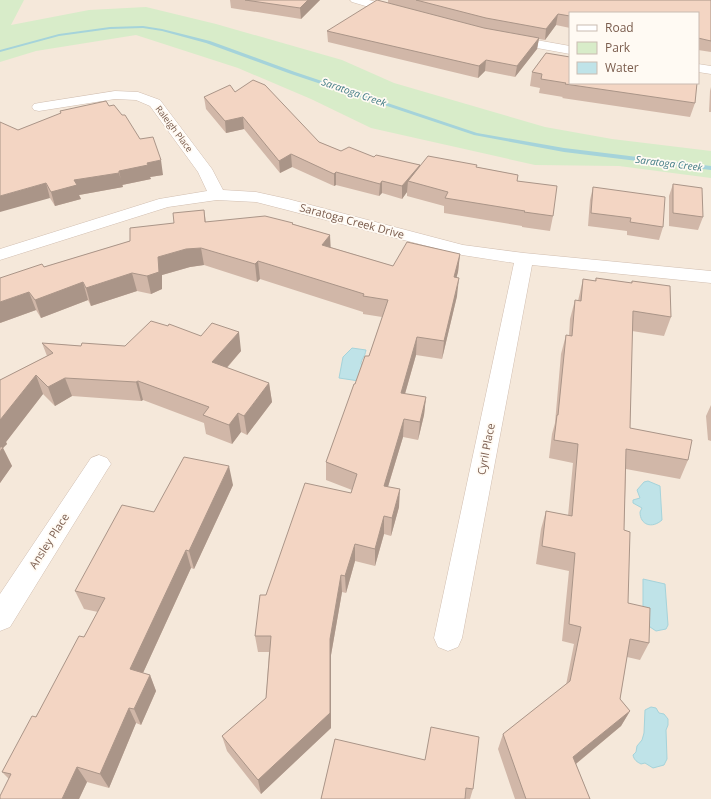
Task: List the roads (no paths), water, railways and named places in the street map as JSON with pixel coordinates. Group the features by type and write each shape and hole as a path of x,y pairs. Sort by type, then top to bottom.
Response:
{"street":[{"path":"356,0 408,14"},
{"path":"497,36 569,50"},
{"path":"699,68 711,70"},
{"name":"Raleigh Place","path":"38,107 115,95 138,96 155,103 206,172 217,195"},
{"name":"Saratoga Creek Drive","path":"0,255 165,203 217,195 256,197 288,204 462,250 524,259 711,277"},
{"name":"Cyril Place","path":"448,638 524,259"},
{"name":"Ansley Place","path":"0,618 99,464"}],"water":[{"path":"352,348 366,350 361,362 364,367 359,381 339,378 343,357"},
{"path":"648,481 660,486 662,520 651,525 644,523 640,512 642,508 633,503 633,500 640,498 637,490 644,482"},
{"path":"643,579 665,584 668,625 666,629 656,631 650,627 643,617"},
{"path":"651,707 656,708 659,713 664,714 668,719 666,730 667,759 664,765 653,768 645,763 641,764 635,760 633,755 636,752 637,746 642,740 644,733 645,710"}],"waterway":[{"name":"Saratoga Creek","path":"0,51 59,35 110,28 143,27 162,30 208,42 293,73 476,134 564,150 711,168"}]}
